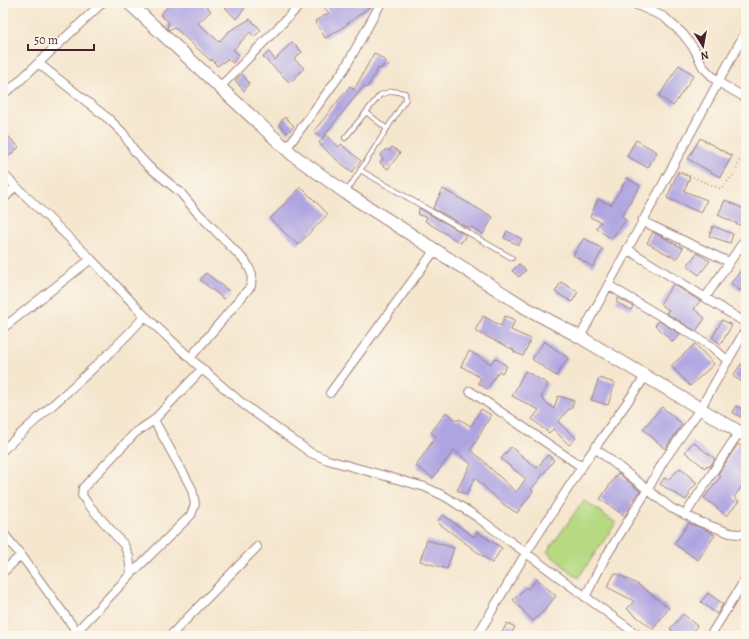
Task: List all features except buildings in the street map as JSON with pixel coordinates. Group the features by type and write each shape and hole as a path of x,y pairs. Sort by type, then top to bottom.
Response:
{"street":[{"path":"3,94 102,3"},
{"path":"128,3 220,86 286,149 346,193 526,308 580,337 743,434 685,515"},
{"path":"220,86 301,3"},
{"path":"286,149 345,68 381,3"},
{"path":"634,3 637,6 664,17 683,34 695,50 703,68 718,82 746,98"},
{"path":"580,337 746,31"},
{"path":"38,63 124,133 135,152 148,166 180,192 195,210 246,262 252,274 251,286 190,358"},
{"path":"3,174 91,259 145,316 202,369 243,404 311,453 328,460 425,487 461,506 639,636"},
{"path":"3,200 15,186"},
{"path":"642,221 729,262"},
{"path":"705,298 746,240"},
{"path":"627,249 746,323"},
{"path":"330,393 435,250"},
{"path":"3,328 91,259"},
{"path":"608,285 711,346 728,361"},
{"path":"3,450 90,372 145,316"},
{"path":"585,597 605,558 664,462 700,409 746,329"},
{"path":"131,574 129,557 124,545 87,503 82,495 83,488 130,439 154,420 202,369"},
{"path":"477,636 526,553 582,467 645,377"},
{"path":"470,391 582,467"},
{"path":"3,533 79,634 131,574 191,515 195,504 192,489 154,420"},
{"path":"595,448 671,508 700,522 730,533 746,535"},
{"path":"170,636 257,547"},
{"path":"3,572 21,555"},
{"path":"710,636 746,578"}],"lane":[{"path":"344,138 380,96 392,92 405,93 406,100 346,193"},
{"path":"366,112 387,129"},
{"path":"360,170 512,258"}],"path":[{"path":"671,168 721,189 735,172 740,159 746,161"}],"green space":[{"path":"584,500 616,523 578,578 547,552"}]}
